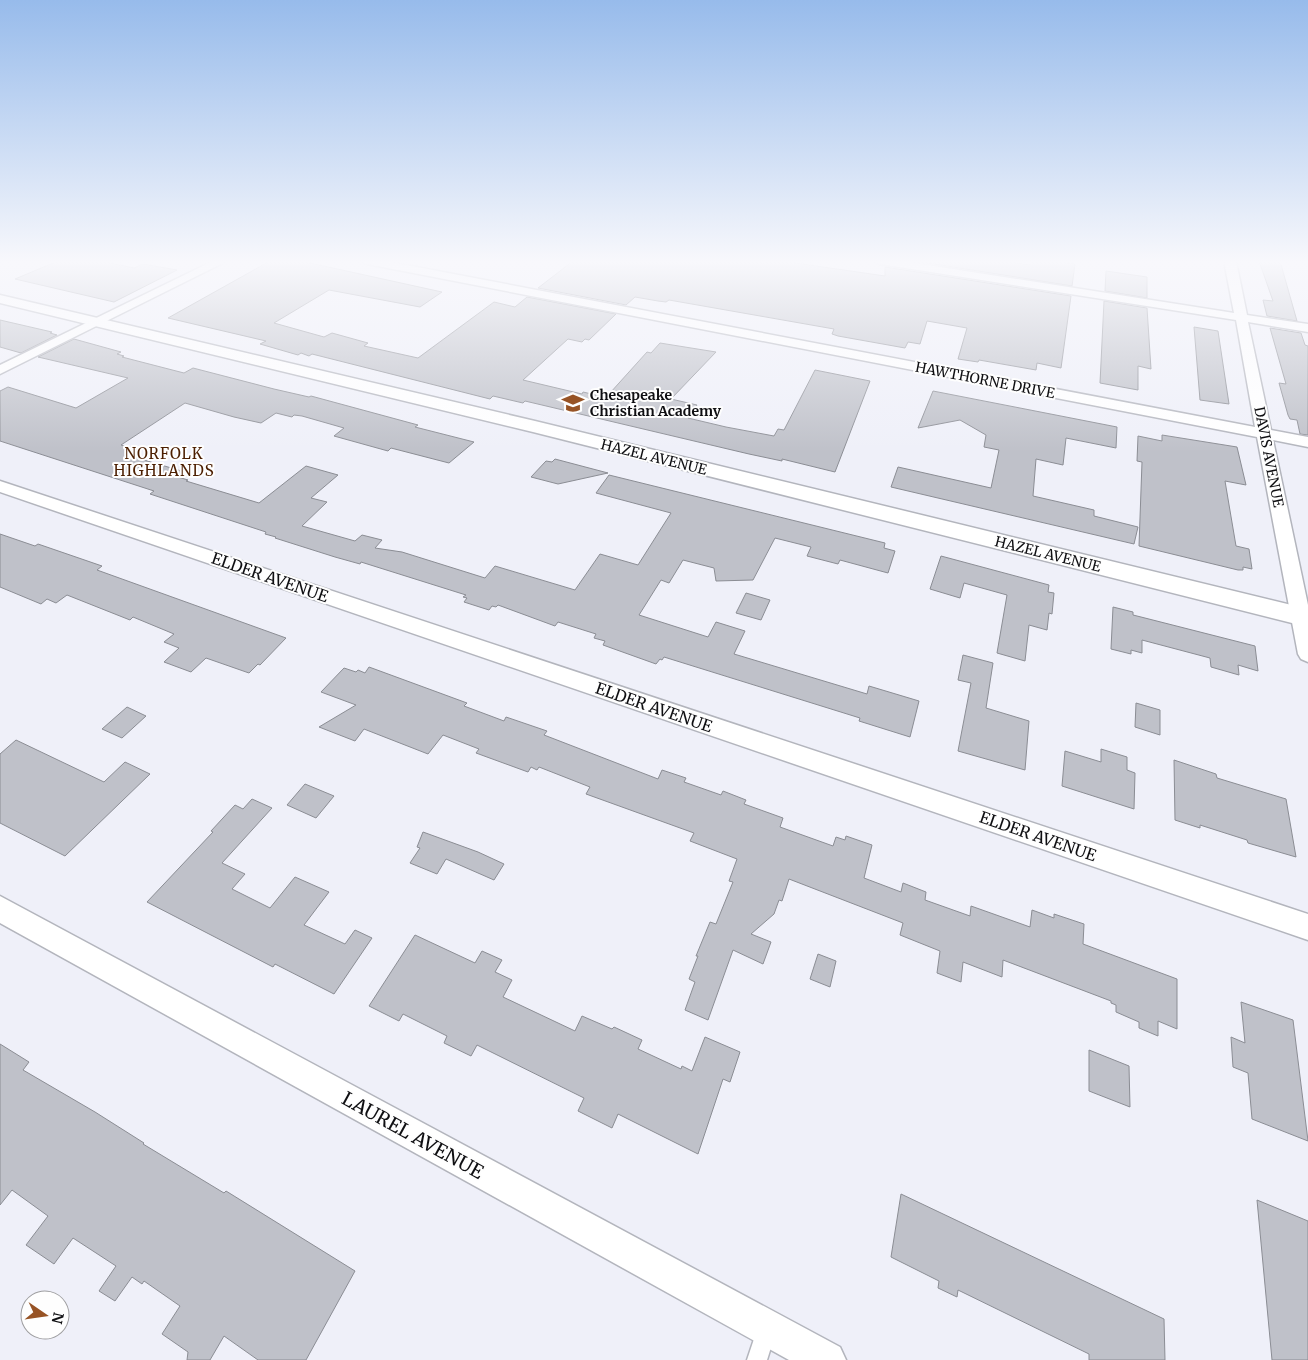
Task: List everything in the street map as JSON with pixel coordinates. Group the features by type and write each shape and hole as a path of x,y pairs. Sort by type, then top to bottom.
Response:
{"street":[{"path":"0,370 92,324"},
{"name":"HAZEL AVENUE","path":"107,324 1304,617"},
{"name":"HAWTHORNE DRIVE","path":"698,324 1308,442"},
{"name":"DAVIS AVENUE","path":"1242,324 1304,617 1308,654"},
{"path":"1284,324 1308,328"},
{"name":"ELDER AVENUE","path":"0,486 1308,927"},
{"name":"LAUREL AVENUE","path":"0,909 827,1360"}],"lane":[{"path":"757,1360 767,1328"}],"building":[{"path":"0,324 19,324 52,332 50,333 57,335 21,353 0,347"},
{"path":"196,324 279,324 324,337 332,333 368,343 364,346 418,358 464,324 605,324 589,340 585,339 582,342 568,339 523,380 582,394 583,392 600,396 604,391 610,393 647,352 651,353 660,343 716,352 671,399 697,405 688,418 774,436 778,429 784,430 815,370 870,381 835,472 782,459 782,461 749,454 525,401 523,403 493,396 490,399 312,354 309,356 301,353 298,355 260,344 266,341"},
{"path":"808,324 926,324 920,344 908,342 905,348 838,336 832,334 834,329"},
{"path":"947,324 1067,324 1061,368 1037,363 1036,370 979,360 978,362 958,359 967,328"},
{"path":"1103,324 1148,324 1151,369 1138,366 1138,390 1100,383"},
{"path":"1194,327 1218,331 1229,404 1200,400"},
{"path":"1270,328 1301,333 1305,345 1308,346 1308,435 1300,434 1297,420 1290,419 1288,415 1279,383 1286,384"},
{"path":"74,339 121,352 117,354 124,356 122,357 184,373 193,368 274,389 311,396 418,425 415,427 474,442 449,463 391,448 388,451 334,436 344,428 302,416 294,415 292,417 276,413 261,423 185,403 121,445 137,449 127,455 185,472 178,477 188,480 186,481 259,503 306,466 338,475 311,498 327,502 302,526 355,541 362,535 382,540 375,548 402,552 485,578 495,566 575,590 600,554 638,565 671,513 596,493 609,475 885,543 884,548 895,551 888,573 840,560 838,564 807,556 811,547 775,538 753,580 716,581 714,568 683,560 669,583 661,580 639,615 708,637 716,622 745,631 734,654 867,694 869,686 919,701 910,737 859,721 860,718 664,657 656,664 603,645 605,641 594,638 596,634 558,622 555,626 498,605 496,607 492,606 489,610 464,602 467,598 463,597 466,595 361,562 360,564 275,538 265,534 266,532 150,494 154,491 0,441 0,391 8,387 76,408 128,378 38,357"},
{"path":"933,391 1117,427 1116,448 1066,438 1063,465 1036,459 1033,496 1094,510 1094,516 1138,527 1134,544 891,487 898,467 991,488 999,450 984,447 986,435 960,420 918,428"},
{"path":"1162,435 1237,447 1246,485 1225,481 1236,546 1249,549 1252,569 1243,567 1243,570 1238,570 1139,546 1142,462 1137,461 1138,436 1162,441"},
{"path":"555,459 608,473 558,484 531,477 546,461 552,462"},
{"path":"0,534 35,546 38,544 102,566 97,570 286,638 260,665 258,664 249,673 206,658 191,672 164,662 179,648 164,642 174,634 133,617 130,620 67,595 56,603 47,599 41,604 0,587"},
{"path":"941,556 1049,585 1048,592 1054,593 1052,614 1049,613 1047,630 1029,625 1025,661 997,653 1007,595 964,583 960,598 930,589"},
{"path":"746,593 770,600 761,620 736,613"},
{"path":"1113,607 1133,612 1133,615 1255,646 1258,671 1238,665 1239,675 1211,667 1210,658 1142,640 1142,653 1131,650 1131,654 1111,649"},
{"path":"963,655 993,663 986,708 1029,721 1025,770 958,751 971,683 958,680"},
{"path":"369,667 467,703 464,706 504,721 506,717 547,731 544,735 658,779 662,770 686,778 684,782 721,795 723,791 746,800 744,804 783,818 780,827 833,846 836,837 845,840 846,836 872,845 864,878 901,892 903,883 926,892 925,900 970,916 971,906 1030,927 1032,910 1054,918 1054,914 1084,924 1083,944 1177,979 1177,1029 1158,1021 1158,1036 1139,1028 1139,1022 1116,1012 1116,1005 1111,1003 1111,1001 1003,960 1002,977 963,962 961,982 937,973 940,951 900,935 903,923 789,879 782,901 779,900 774,914 751,934 771,942 763,964 733,950 708,1020 685,1010 695,982 689,979 698,956 696,956 710,922 716,924 733,882 729,881 737,859 690,841 694,833 586,794 590,787 539,767 537,770 531,767 528,772 476,753 479,749 443,735 428,754 364,729 355,741 319,727 356,705 321,692 344,668 365,673"},
{"path":"1136,703 1160,710 1160,735 1135,727"},
{"path":"127,707 146,716 122,738 102,729"},
{"path":"16,740 104,782 125,762 150,774 65,856 0,823 0,754"},
{"path":"1101,749 1127,757 1127,770 1135,773 1134,809 1062,786 1065,751 1101,762"},
{"path":"1174,760 1216,774 1217,778 1286,799 1296,857 1248,843 1247,840 1200,825 1200,828 1175,820"},
{"path":"305,784 334,796 316,818 287,805"},
{"path":"252,799 272,808 222,863 245,874 232,889 270,908 295,877 329,892 304,925 345,944 355,930 372,938 334,994 275,964 273,967 147,902 213,832 211,831 235,805 243,809"},
{"path":"423,832 478,852 504,864 494,880 446,859 437,874 410,863 420,848 417,847"},
{"path":"415,935 475,963 482,951 502,960 495,972 512,980 503,997 575,1031 582,1016 612,1029 614,1027 642,1040 638,1049 681,1069 682,1066 692,1071 705,1037 740,1052 730,1082 723,1079 698,1154 618,1114 612,1128 578,1111 584,1098 477,1045 471,1056 444,1043 447,1036 403,1014 399,1021 369,1006"},
{"path":"818,954 836,961 830,987 810,979"},
{"path":"1241,1002 1293,1020 1308,1141 1252,1119 1248,1073 1233,1067 1231,1037 1245,1043"},
{"path":"0,1044 29,1062 23,1070 95,1112 143,1144 224,1193 226,1191 355,1271 306,1360 258,1360 224,1336 210,1360 187,1360 188,1352 162,1334 180,1306 144,1281 142,1284 132,1277 115,1301 99,1291 116,1266 73,1238 54,1264 26,1245 48,1216 12,1190 0,1205"},
{"path":"1089,1050 1129,1066 1130,1107 1089,1091"},
{"path":"901,1194 1164,1319 1165,1360 1089,1360 1089,1354 958,1290 957,1297 938,1288 939,1281 891,1257"},
{"path":"1257,1200 1308,1221 1308,1360 1272,1360"}],"place":[{"name":"Chesapeake Christian Academy","path":"573,403"}],"district":[{"name":"NORFOLK HIGHLANDS","path":"164,462"}]}
